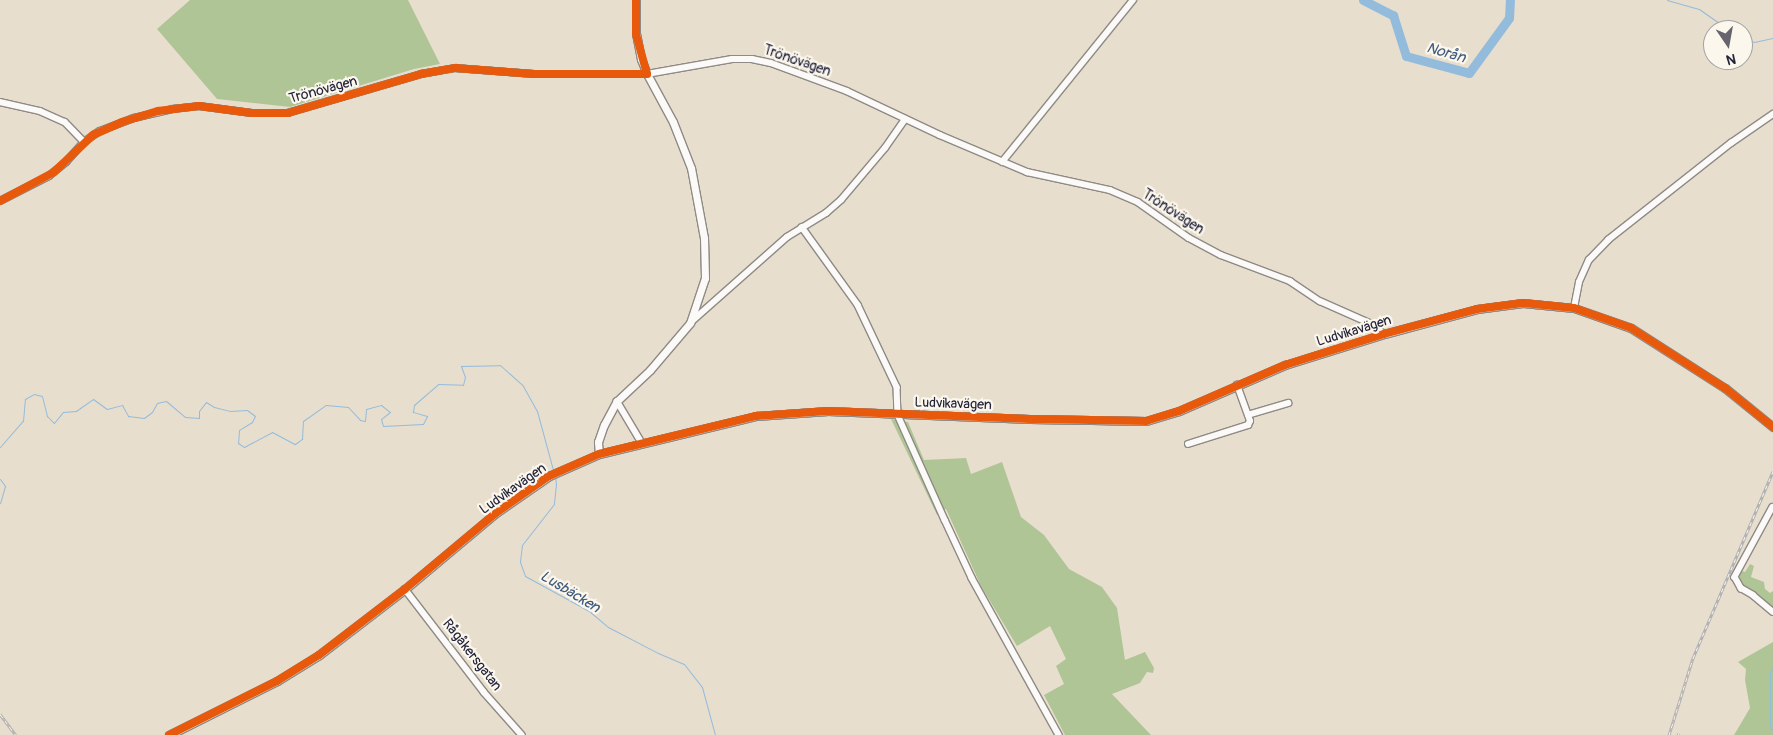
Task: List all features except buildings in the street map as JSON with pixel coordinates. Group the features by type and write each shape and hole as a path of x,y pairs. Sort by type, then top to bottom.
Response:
{"street":[{"path":"636,0 636,34 647,74 673,122 691,168 704,238 704,278 690,322"},
{"path":"1002,162 1133,0"},
{"name":"Trönövägen","path":"0,201 54,172 84,142 110,126 158,111 199,106 262,114 288,113 444,69 464,68 534,74 647,74 732,59 752,59 771,63 847,92 1027,172 1110,190 1138,202 1189,238 1220,255 1290,281 1320,301 1372,324 1384,334"},
{"path":"0,102 40,111 66,122 84,142"},
{"path":"1574,308 1579,282 1589,260 1608,240 1731,143 1773,114"},
{"path":"598,454 598,442 604,425 617,401 650,370 690,322 802,227 826,213 841,200 885,148 905,119"},
{"path":"802,227 858,305 897,387 898,415 972,578 1059,735"},
{"name":"Ludvikavägen","path":"169,735 277,681 319,655 405,589 496,513 549,476 598,454 756,416 828,411 898,415 1140,421 1179,411 1284,365 1384,334 1477,309 1523,303 1574,308 1631,328 1725,388 1773,427"},
{"path":"1188,444 1244,428 1250,424 1237,385"},
{"path":"617,401 642,443"},
{"path":"1248,415 1288,403"},
{"path":"1773,507 1735,577 1741,588 1753,595 1773,612"},
{"name":"Rågåkersgatan","path":"405,589 484,692 522,735"}],"green space":[{"path":"190,0 408,0 440,64 414,69 290,107 217,99 157,29"},
{"path":"891,419 908,422 924,460 966,458 971,474 1002,462 1021,517 1044,535 1069,569 1102,587 1117,608 1125,660 1145,652 1154,668 1153,673 1147,672 1140,683 1112,694 1151,735 1065,735 1044,695 1064,684 1056,666 1066,659 1050,626 1017,646 981,586 946,509 937,515"},
{"path":"1750,564 1754,566 1751,577 1764,582 1765,589 1770,593 1773,591 1773,609 1740,583 1740,574 1742,571 1745,572"},
{"path":"1773,642 1773,735 1734,735 1750,708 1745,680 1746,669 1738,662"}],"waterway":[{"name":"Norån","path":"1363,0 1393,15 1406,56 1469,73 1509,18 1510,0"},
{"path":"1667,0 1699,9 1715,20"},
{"path":"1753,42 1773,38"},
{"name":"Lusbäcken","path":"0,447 23,421 25,399 34,394 42,396 47,416 54,423 63,412 76,411 93,399 107,409 122,405 128,416 144,418 152,412 157,403 166,401 185,417 199,418 199,411 206,402 214,407 230,411 247,410 255,416 252,422 239,430 238,443 244,447 272,432 295,444 302,439 303,421 326,405 348,407 360,420 365,421 366,409 381,405 390,412 381,419 383,426 423,424 427,416 413,412 414,405 438,384 463,385 465,377 461,366 500,365 523,386 537,411 553,470"},
{"name":"Lusbäcken","path":"555,476 554,504 522,545 520,562 525,576 589,611 608,627 684,664 702,687 715,735"},
{"name":"Lusbäcken","path":"0,479 5,486 0,503"},
{"name":"Lusbäcken","path":"1773,667 1770,672 1770,727 1773,731"}],"railway":[{"path":"1669,735 1693,658 1773,471"},
{"path":"0,714 16,735"}],"cycle path":[{"path":"0,201 54,172 93,135 122,122 158,111 199,106 252,113 288,113 421,74 455,68 534,74 647,74 636,34 636,0"},
{"path":"169,735 277,681 319,655 405,589 496,513 549,476 599,454 756,416 828,411 1030,419 1146,421 1179,411 1285,365 1384,334 1477,309 1523,303 1574,308 1631,328 1725,388 1773,427"}]}
